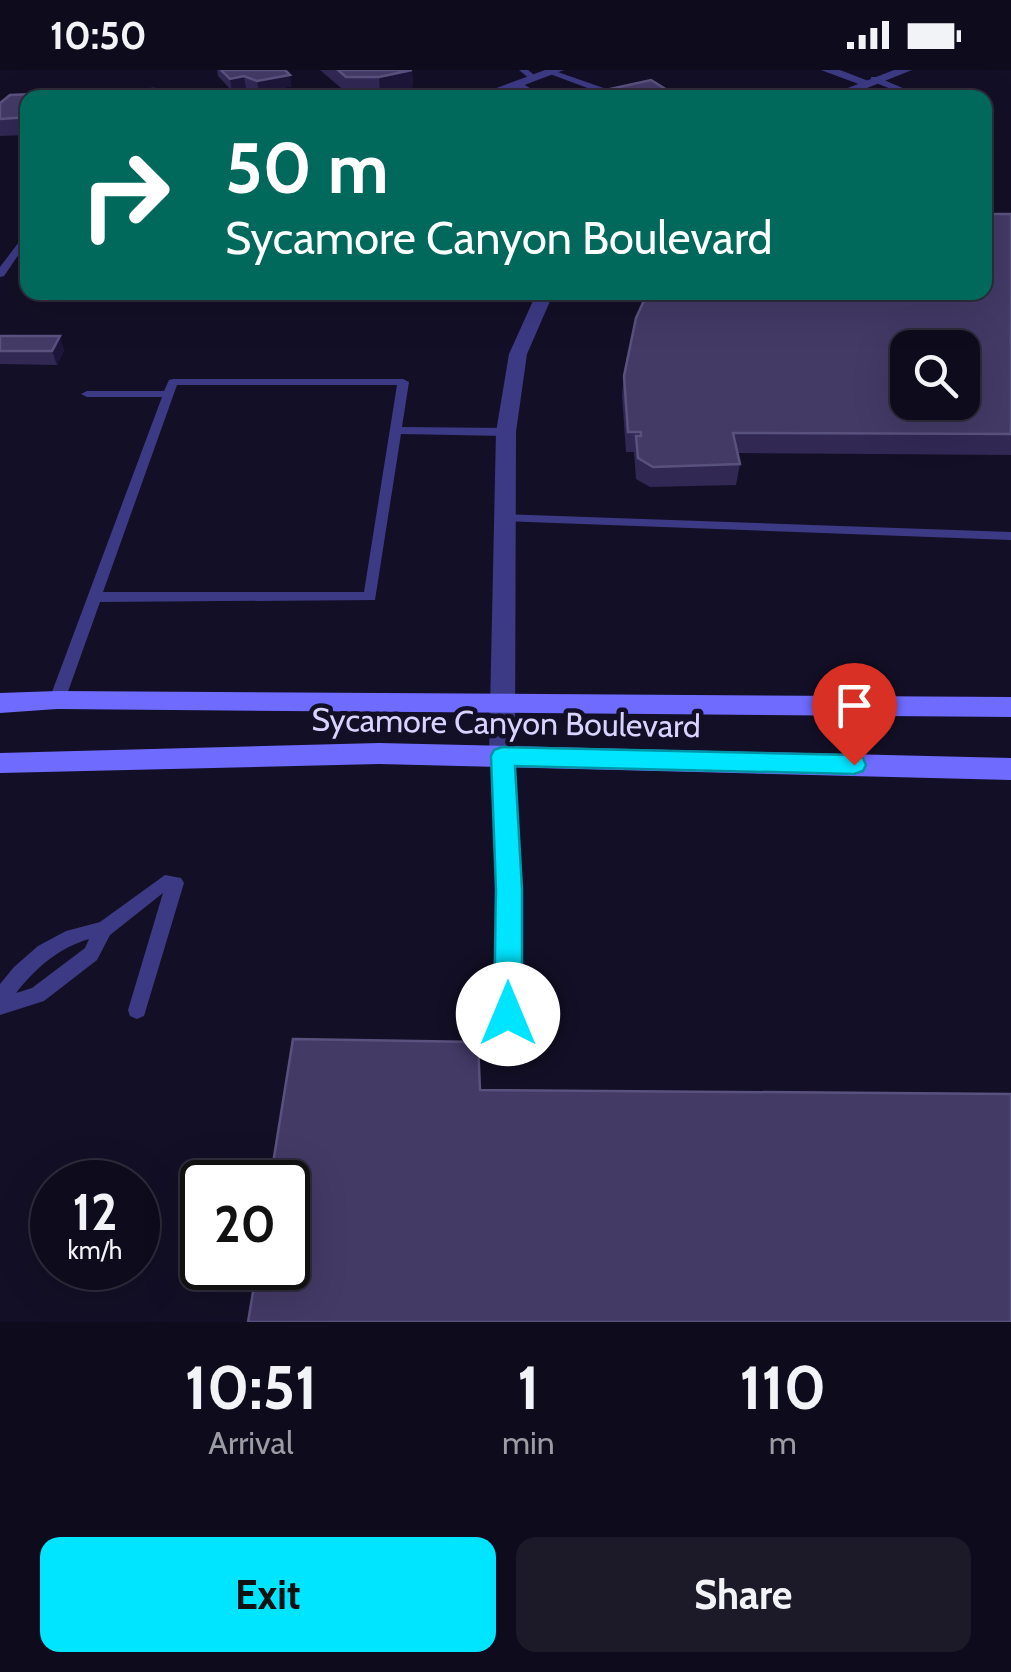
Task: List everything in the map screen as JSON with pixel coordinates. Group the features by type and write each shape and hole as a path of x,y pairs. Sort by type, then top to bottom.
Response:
{"main road":[{"name":"Sycamore Canyon Boulevard","path":"0,703 502,702 1011,708"},
{"name":"Sycamore Canyon Boulevard","path":"0,762 147,754 502,756 1011,768"}],"street":[{"path":"827,70 869,80"},
{"path":"846,90 906,70"},
{"path":"495,90 525,77 555,71"},
{"path":"502,756 506,432 518,354 542,300"}],"lane":[{"path":"555,71 602,90"},
{"path":"869,80 898,90"},
{"path":"0,274 20,245"},
{"path":"57,700 173,382 403,382 370,597 95,597"},
{"path":"87,394 169,394"},
{"path":"396,430 506,432"},
{"path":"504,518 1011,536"},
{"path":"502,756 509,889 508,1014"},
{"path":"0,1002 37,995 91,954 104,929 170,882 137,1010"},
{"path":"0,1002 16,976 74,932 104,929"}],"building":[{"path":"221,70 285,70 290,75 257,81 244,76 230,79"},
{"path":"338,70 412,70 379,77 346,77"},
{"path":"651,80 667,90 605,90"},
{"path":"10,95 20,95 20,118 0,119 0,103"},
{"path":"992,214 1011,214 1011,434 733,433 740,464 653,467 638,458 636,436 641,436 641,432 628,432 624,376 636,318 644,300 992,300"},
{"path":"0,336 60,336 52,351 0,351"},
{"path":"293,1039 478,1042 480,1090 1011,1094 1011,1322 248,1322 253,1290 310,1290 310,1160 274,1160"}],"route":[{"path":"508,1014 509,889 502,756 854,765"}]}
